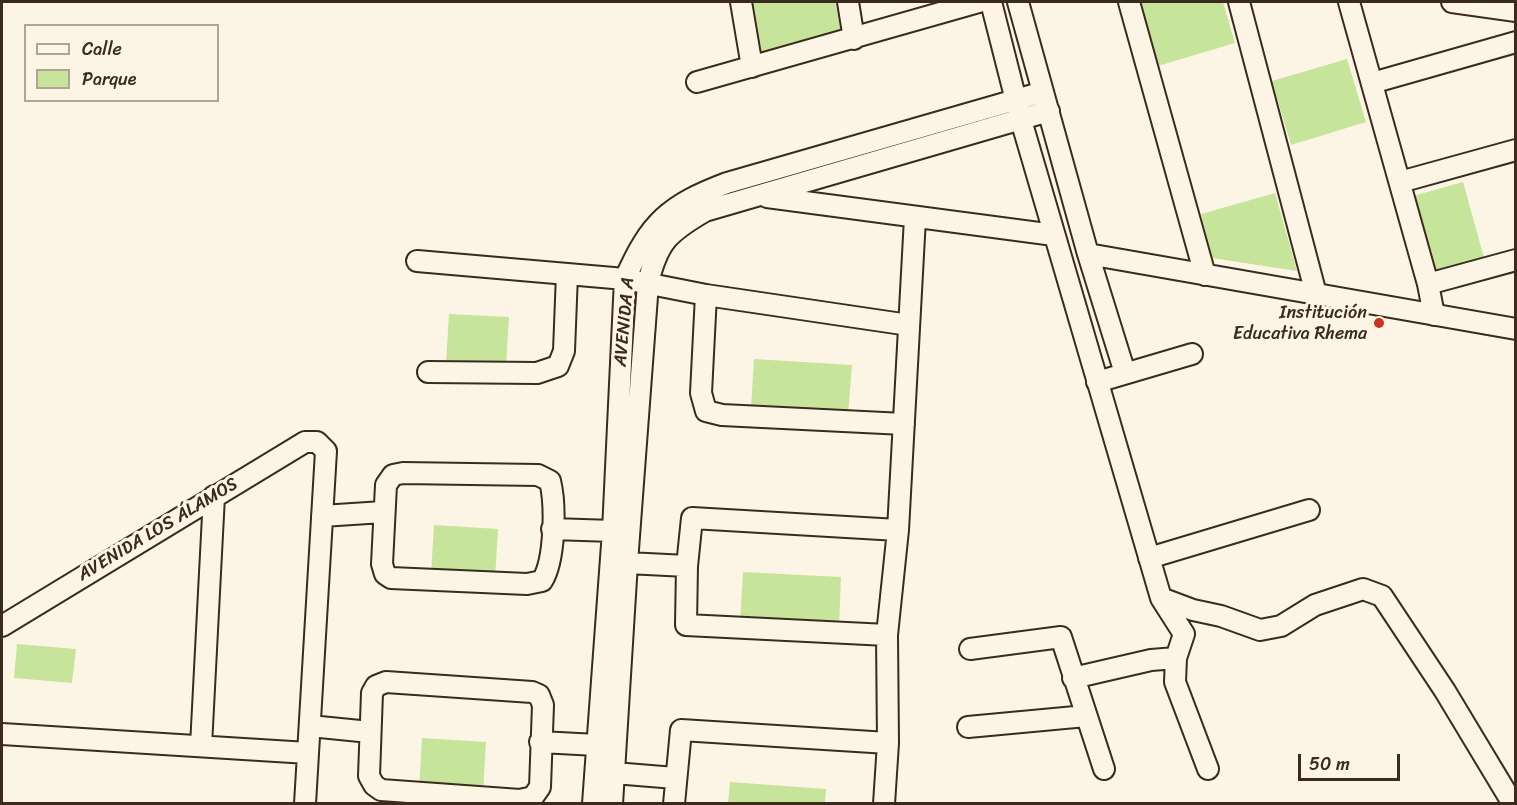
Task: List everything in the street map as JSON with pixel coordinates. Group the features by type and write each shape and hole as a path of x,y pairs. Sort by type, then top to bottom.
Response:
{"street":[{"path":"741,2 752,67"},
{"path":"848,2 854,39"},
{"path":"697,82 979,2"},
{"path":"991,2 1021,120 1161,598 1184,634 1176,658 1175,682 1208,770"},
{"path":"1018,2 1088,254 1125,373"},
{"path":"1129,2 1205,275"},
{"path":"1239,2 1316,294"},
{"path":"1349,2 1428,285 1434,315"},
{"path":"1452,2 1515,11"},
{"path":"1372,83 1515,42"},
{"name":"AVENIDA A","path":"612,804 605,758 613,531 625,279 638,250 655,225 676,207 727,183 1043,92"},
{"name":"AVENIDA A","path":"593,804 605,758 627,563 648,283 654,257 669,236 705,211 1049,111"},
{"path":"1400,182 1515,150"},
{"path":"758,196 1054,235"},
{"path":"884,804 888,743 887,635 898,530 915,218"},
{"path":"1088,254 1515,329"},
{"path":"1428,285 1515,260"},
{"path":"417,261 625,279 706,295 909,325"},
{"path":"428,372 537,373 558,366 564,351 567,274"},
{"path":"706,295 701,393 706,411 722,415 904,424"},
{"path":"1097,381 1191,354"},
{"name":"AVENIDA LOS ÁLAMOS","path":"2,626 305,442 317,442 326,451 322,516"},
{"path":"403,473 538,475 550,482 552,529 549,571 543,581 526,584 391,578 385,574 382,564 386,485 393,475 403,473"},
{"path":"201,746 214,496"},
{"path":"1149,558 1310,510"},
{"path":"305,804 322,516 383,512"},
{"path":"887,635 686,625 687,567 692,518 898,530"},
{"path":"552,529 613,531"},
{"path":"627,563 687,567"},
{"path":"1161,598 1260,630 1281,626 1315,605 1363,589 1382,596 1445,691 1514,804"},
{"path":"970,649 1061,637 1104,769"},
{"path":"1073,678 1151,660 1176,658"},
{"path":"386,682 532,692 539,695 543,705 540,742 540,787 533,797 520,800 381,790 374,785 369,776 372,693 376,686 386,682"},
{"path":"968,727 1086,716"},
{"path":"310,726 370,732"},
{"path":"674,804 681,730 888,743"},
{"path":"2,734 308,753"},
{"path":"540,742 675,778"}],"green space":[{"path":"751,2 835,2 841,31 761,56"},
{"path":"1140,2 1223,2 1235,43 1158,66"},
{"path":"1347,59 1366,122 1291,145 1272,81"},
{"path":"1463,182 1485,261 1435,275 1413,196"},
{"path":"1275,193 1297,271 1212,258 1201,214"},
{"path":"449,314 509,317 506,366 446,363"},
{"path":"754,359 852,365 848,416 751,409"},
{"path":"434,525 498,529 495,579 431,575"},
{"path":"743,572 841,577 839,627 740,623"},
{"path":"17,644 76,649 72,683 14,678"},
{"path":"422,738 486,742 483,794 419,790"},
{"path":"730,782 826,789 825,803 728,803"}],"place":[{"name":"Institución Educativa Rhema","path":"1379,323"}]}
